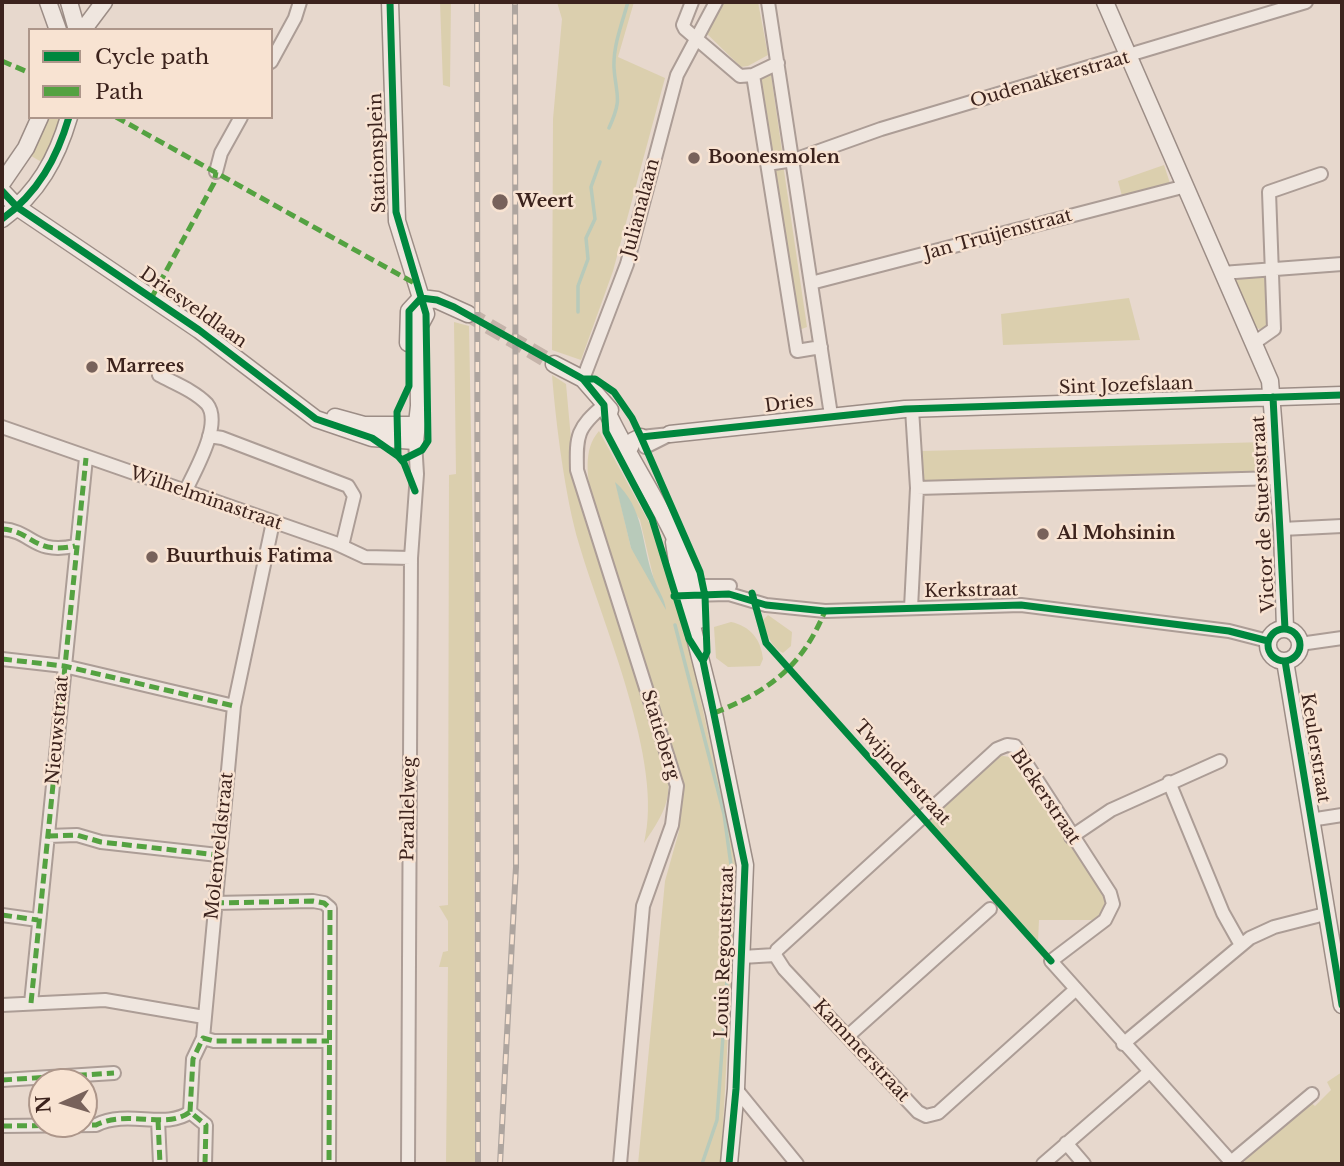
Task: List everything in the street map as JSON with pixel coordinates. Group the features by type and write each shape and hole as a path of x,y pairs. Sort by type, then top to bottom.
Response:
{"street":[{"path":"48,2 57,28"},
{"path":"69,2 76,28"},
{"path":"84,28 104,2"},
{"path":"273,58 295,18 300,2"},
{"name":"Stationsplein","path":"390,2 397,221 424,306"},
{"path":"692,2 683,25 740,76 753,75 778,63"},
{"name":"Julianalaan","path":"583,379 627,264 677,75 716,2"},
{"path":"768,2 831,415"},
{"name":"Victor de Stuersstraat","path":"1105,2 1270,381 1282,529 1285,629"},
{"name":"Oudenakkerstraat","path":"767,164 794,160 881,129 1130,57 1306,2"},
{"path":"753,75 797,351 821,347"},
{"path":"2,183 26,148 39,119"},
{"path":"2,219 17,207 44,177 60,149 68,119"},
{"path":"216,172 222,153 240,119"},
{"path":"1254,344 1274,329 1269,192 1321,174"},
{"name":"Jan Truijenstraat","path":"810,283 1186,186"},
{"name":"Driesveldlaan","path":"2,191 17,207 152,297 316,419 372,438 415,433"},
{"path":"1222,272 1342,264"},
{"path":"424,306 437,300 461,310"},
{"name":"Parallelweg","path":"408,1164 411,558 417,474 415,433 419,405 418,329 424,306"},
{"name":"Louis Regoutstraat","path":"554,364 583,379 637,445 692,593 703,661 743,844 745,885 736,1089 729,1164"},
{"path":"159,375 206,403 213,424 185,492"},
{"name":"Sint Jozefslaan","path":"912,409 1342,395"},
{"name":"Statieberg","path":"604,405 580,428 576,441 577,470 677,786 672,825 643,906 620,1130 620,1164"},
{"path":"911,608 917,488 912,409"},
{"name":"Dries","path":"637,445 670,434 831,415 912,409"},
{"name":"Wilhelminastraat","path":"2,427 342,546 365,557 411,558"},
{"path":"209,436 222,438 348,486 354,496 342,546"},
{"name":"Nieuwstraat","path":"31,1003 75,546 86,458"},
{"path":"917,488 1278,478"},
{"name":"Molenveldstraat","path":"190,1112 193,1059 203,1038 234,705 273,522"},
{"path":"1282,529 1342,526"},
{"path":"2,529 18,533 37,546 61,549 75,546"},
{"name":"Kerkstraat","path":"692,593 729,594 779,606 825,611 1020,605 1229,631 1268,641"},
{"path":"1285,629 1295,634 1300,644 1297,654 1285,661 1272,656 1268,641 1276,631 1285,629"},
{"path":"1300,644 1342,638"},
{"path":"2,659 64,666 234,705"},
{"name":"Keulerstraat","path":"1285,661 1325,914 1338,962 1342,1005"},
{"name":"Blekerstraat","path":"775,955 776,950 887,852 921,817 997,749 1007,744 1015,746 1071,837 1110,893 1113,904 1105,920 1051,961 1075,990"},
{"path":"1071,837 1111,810 1220,761"},
{"path":"1169,782 1223,913 1241,945"},
{"path":"1310,820 1342,815"},
{"path":"48,836 77,835 101,842 218,855"},
{"path":"214,903 324,902 330,908 329,1164"},
{"path":"848,1036 990,909"},
{"path":"1123,1044 1241,945 1274,927 1325,914"},
{"path":"2,915 38,920"},
{"path":"741,957 775,955"},
{"name":"Kammerstraat","path":"775,955 784,969 918,1112 926,1116 938,1113 1075,990"},
{"path":"1075,990 1232,1163 1312,1094"},
{"path":"2,1005 104,1000 204,1017"},
{"path":"203,1038 214,1041 329,1041"},
{"path":"2,1080 114,1073"},
{"path":"1043,1164 1148,1073"},
{"path":"736,1089 797,1164"},
{"path":"2,1126 96,1125 110,1118 141,1116 158,1120 182,1118 190,1112 206,1125 205,1164"},
{"path":"158,1120 160,1164"},
{"path":"1066,1143 1084,1164"}],"shaded area":[{"path":"440,2 451,2 450,87 443,85"},
{"path":"557,2 634,2 618,57 665,78 613,271 581,360 552,350 553,119 562,19"},
{"path":"719,2 758,2 768,55 741,67 703,30"},
{"path":"770,67 782,151 767,155 757,76"},
{"path":"43,119 63,119 45,164 26,153"},
{"path":"783,164 807,327 796,331 770,168"},
{"path":"1164,165 1170,183 1122,196 1118,181"},
{"path":"1266,275 1268,327 1260,329 1256,328 1235,278"},
{"path":"1129,298 1140,340 1003,345 1001,314"},
{"path":"454,322 469,326 474,596 475,1164 446,1164 448,967 439,967 443,952 448,951 448,921 439,906 448,905 449,475 456,474"},
{"path":"552,375 566,384 572,450 583,514 668,781 665,806 644,843 648,810 646,774 639,734 569,505"},
{"path":"599,431 651,526 663,559 693,665 737,864 721,1164 638,1164 665,881 679,831 682,785 592,501 588,455","holes":["616,484 640,520 654,580 631,548"]},
{"path":"1267,442 1271,473 923,482 922,451"},
{"path":"615,482 625,492 637,515 650,566 666,610 631,548"},
{"path":"768,615 792,632 791,646 783,653 772,644 767,635 763,620"},
{"path":"731,622 749,630 757,640 763,659 760,666 728,667 716,658 714,627"},
{"path":"997,755 1010,757 1105,896 1106,909 1094,920 1039,920 1038,941 927,818"},
{"path":"1342,1072 1342,1164 1244,1164 1246,1157 1309,1101 1315,1106 1331,1090 1327,1082"}],"waterway":[{"path":"609,128 617,103 615,51 628,2"},
{"path":"578,312 578,286 588,259 586,238 595,219 591,187 600,162"},
{"path":"675,625 724,814 731,865 731,924 717,1120 702,1164"}],"tunnel":[{"path":"468,314 554,364"}],"railway":[{"path":"477,2 478,1164"},
{"path":"500,1164 516,867 515,2"}],"marked path":[{"path":"2,61 28,72"},
{"path":"120,119 416,284"},
{"path":"152,297 214,183 216,172"},
{"path":"31,1003 86,458"},
{"path":"2,529 50,547 75,546"},
{"path":"714,713 751,696 782,675 806,647 825,611"},
{"path":"2,659 64,666 234,706"},
{"path":"48,836 77,835 101,842 218,855"},
{"path":"214,903 313,901 324,903 330,908 329,1164"},
{"path":"2,915 38,920"},
{"path":"205,1164 206,1125 190,1112 193,1059 203,1038 214,1041 329,1041"},
{"path":"2,1080 114,1073"},
{"path":"2,1126 96,1125 121,1119 170,1119 190,1112"},
{"path":"158,1120 160,1164"}],"cycle path":[{"path":"390,2 396,212 426,314 428,441 422,450 402,460"},
{"path":"2,219 26,198 44,174 59,147 68,119"},
{"path":"2,191 17,207 199,330 316,419 372,438 398,456 404,463 415,491"},
{"path":"421,298 437,300 454,307 583,379 604,405 606,432 652,519 689,639 703,661 745,865 736,1089 729,1164"},
{"path":"398,456 397,412 409,386 409,311 421,298"},
{"path":"583,379 595,379 614,392 632,418 700,572 705,596 707,652 703,661"},
{"path":"641,437 905,409 1342,395"},
{"path":"1273,397 1285,629"},
{"name":"Twijnderstraat","path":"752,593 766,643 1051,961"},
{"path":"674,596 729,594 766,605 825,611 1021,605 1229,631 1268,641"},
{"path":"1284,629 1295,634 1300,645 1295,656 1284,661 1273,656 1268,645 1273,634 1284,629"},
{"path":"1285,661 1342,1005"}],"place":[{"name":"Boonesmolen","path":"694,158"},
{"name":"Weert","path":"500,202"},
{"name":"Marrees","path":"92,367"},
{"name":"Al Mohsinin","path":"1043,534"},
{"name":"Buurthuis Fatima","path":"152,557"}]}
